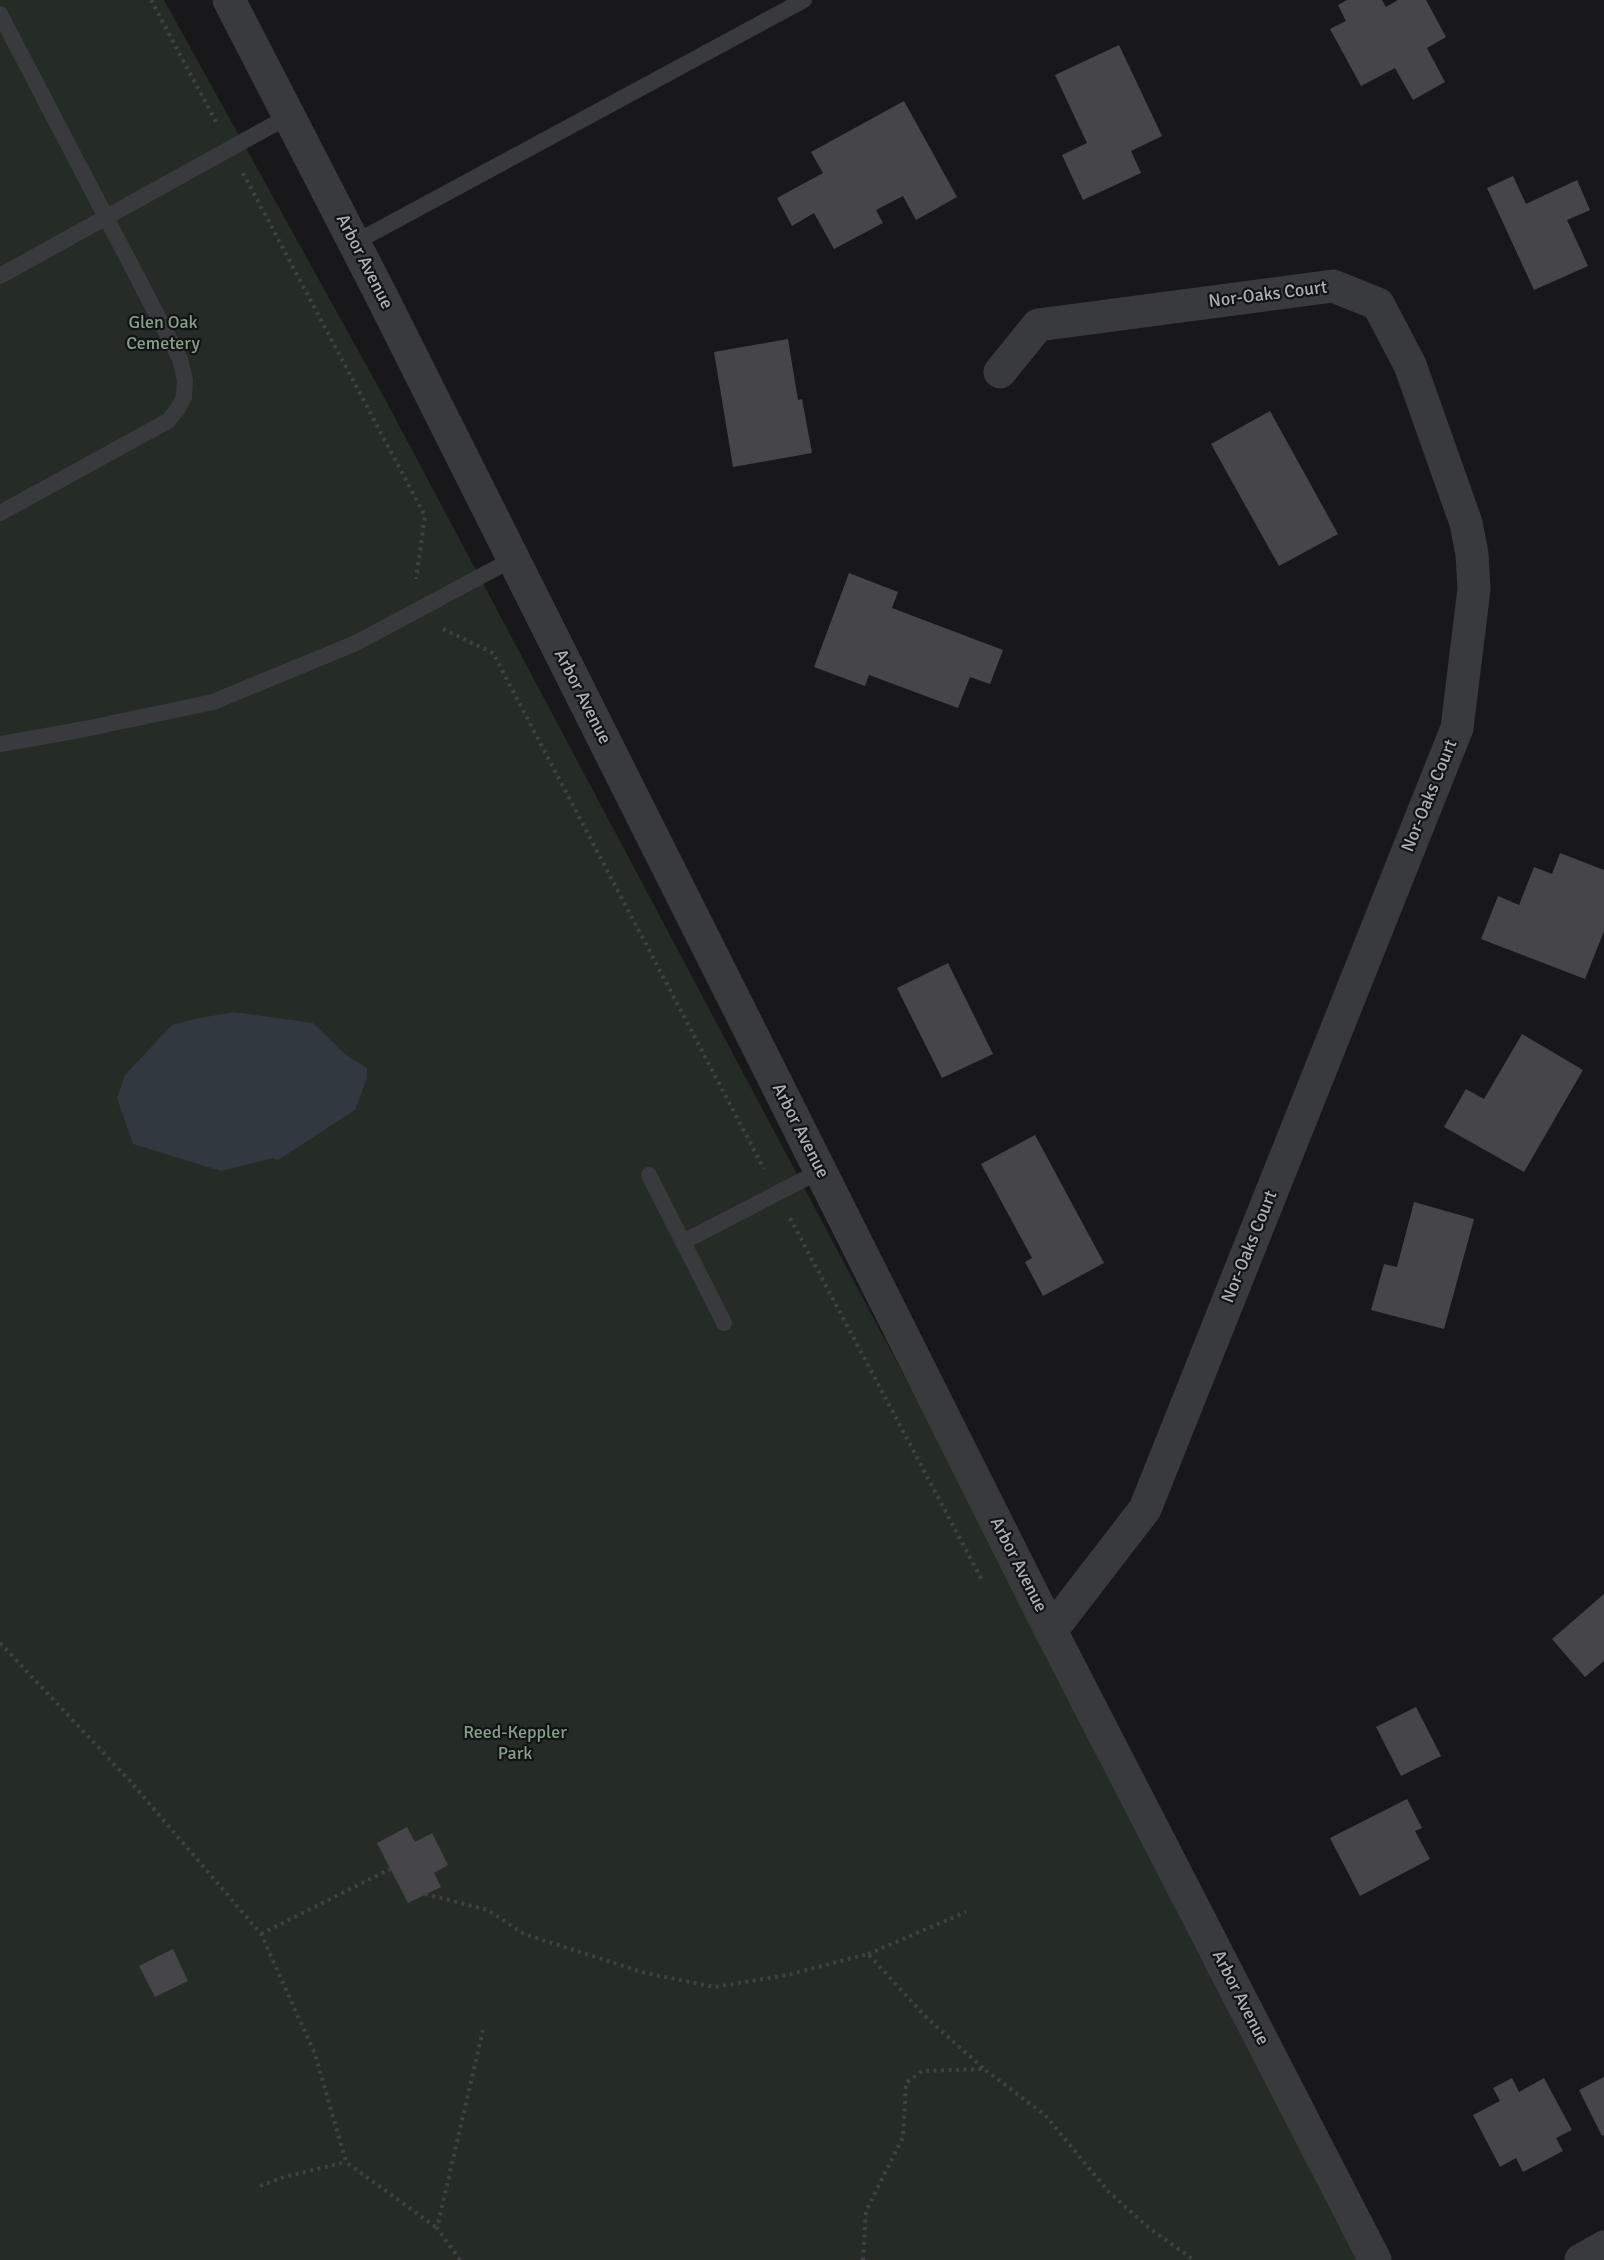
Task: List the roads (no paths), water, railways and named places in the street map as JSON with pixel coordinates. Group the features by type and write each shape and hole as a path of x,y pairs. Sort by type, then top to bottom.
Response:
{"street":[{"name":"Arbor Avenue","path":"229,0 354,243 1051,1631 1375,2260"},
{"name":"Nor-Oaks Court","path":"1000,372 1038,326 1333,286 1378,304 1410,365 1466,523 1472,554 1474,589 1457,728 1145,1509 1051,1631"},
{"path":"1581,2260 1604,2247"}],"lane":[{"path":"354,243 804,0"},
{"path":"0,14 6,42 106,218 180,359 185,380 184,397 168,421 0,513"},
{"path":"0,276 289,116"},
{"path":"0,744 213,702 356,643 513,560"},
{"path":"683,1242 820,1171"},
{"path":"649,1175 724,1323"}],"park label":[{"name":"Glen Oak Cemetery","path":"163,333"},
{"name":"Reed-Keppler Park","path":"515,1743"}]}
